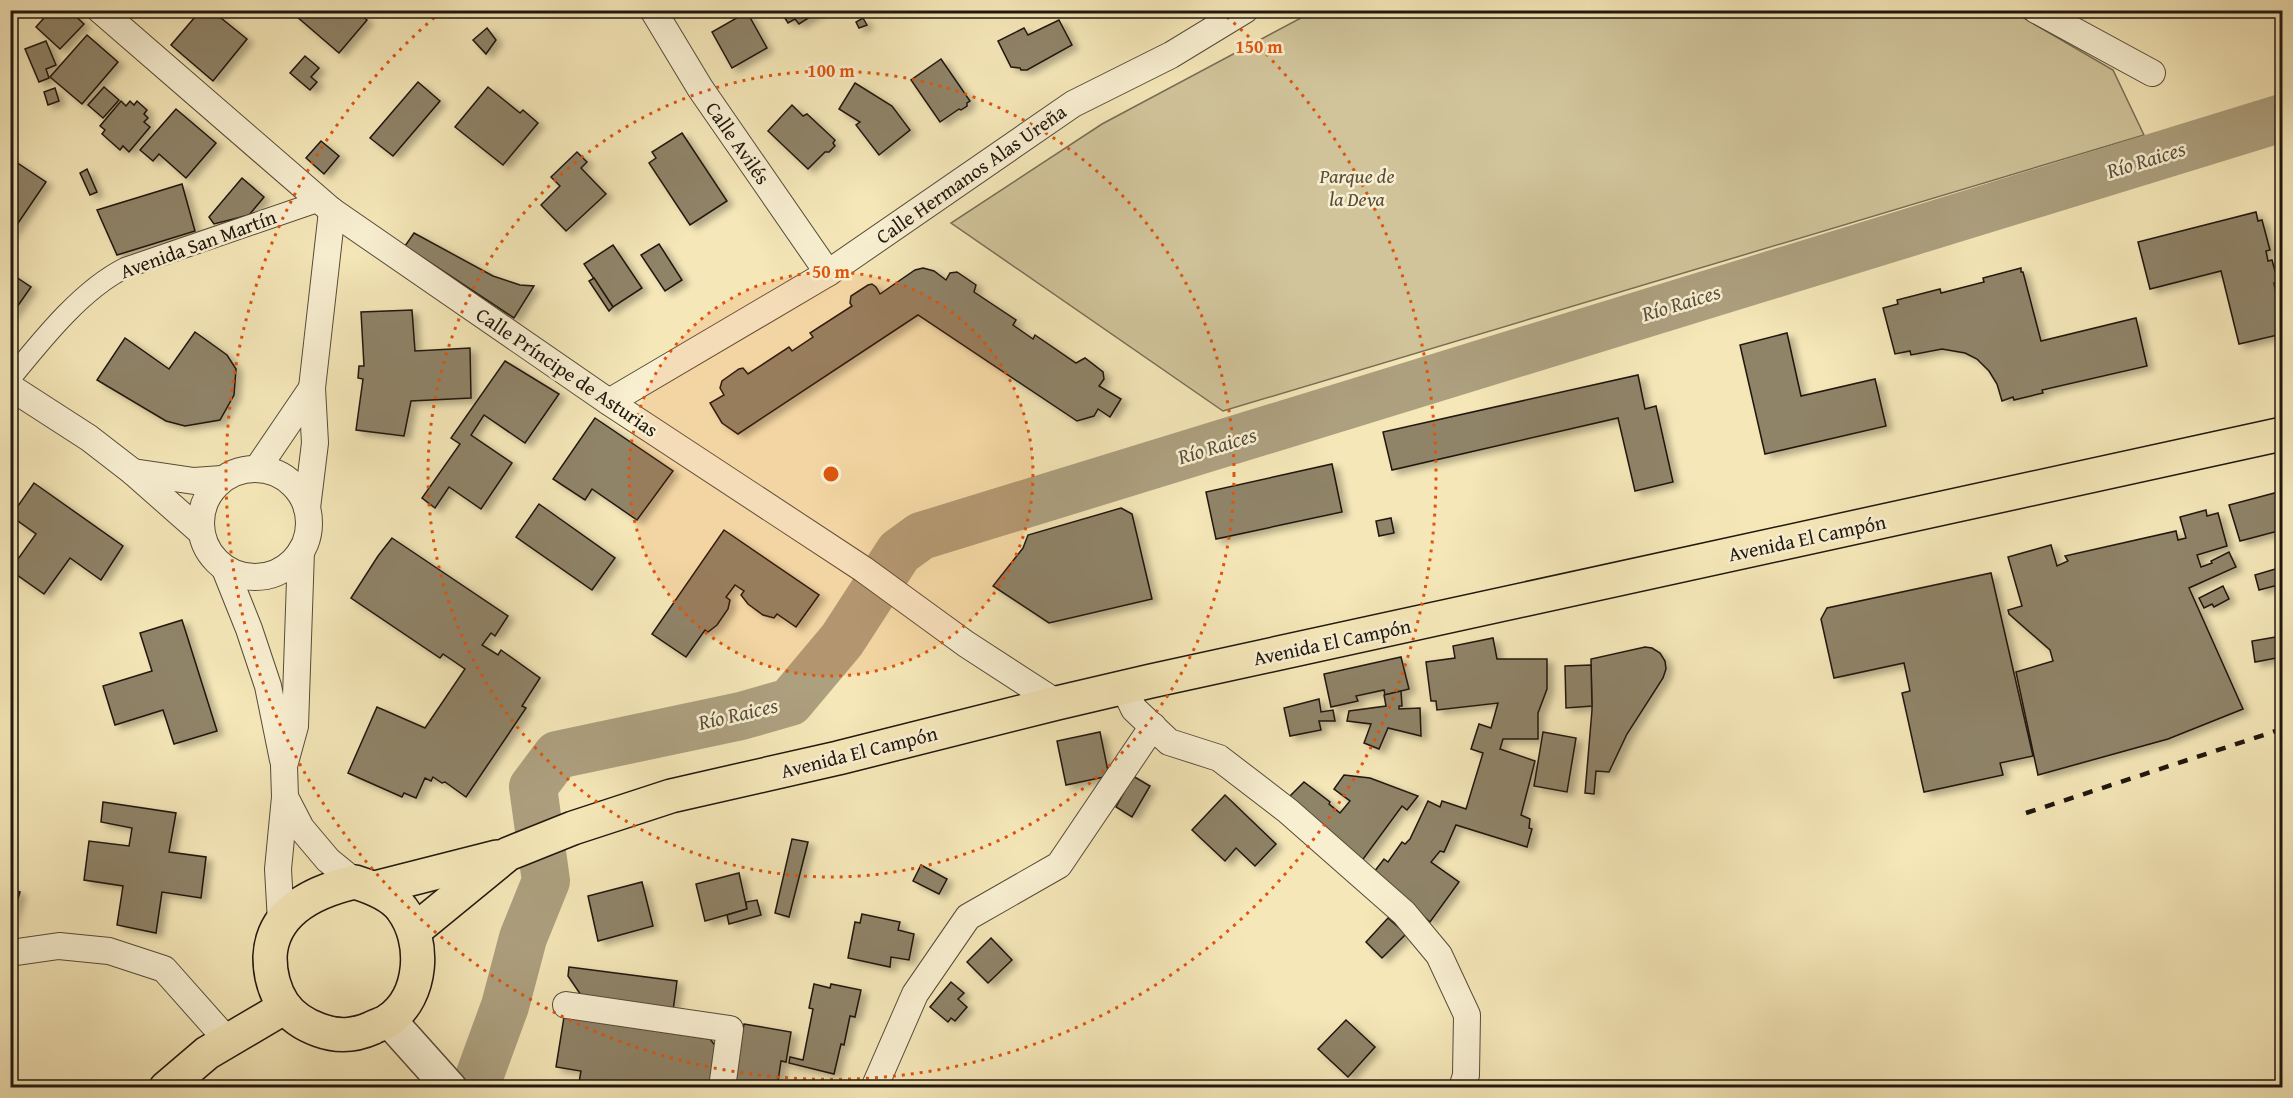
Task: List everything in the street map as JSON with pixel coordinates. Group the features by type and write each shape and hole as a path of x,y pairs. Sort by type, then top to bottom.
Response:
{"main road":[{"name":"Avenida El Campón","path":"414,931 508,854 573,828 671,796 838,758 1057,703 2283,434"},
{"path":"365,885 401,908 414,931 418,968 406,1002 389,1020 356,1035 330,1034 304,1024 285,1007 277,995 270,970 271,946 281,922 307,899 330,888 365,885 508,854"},
{"path":"166,1088 207,1053 285,1007"}],"street":[{"name":"Calle Avilés","path":"653,10 700,88 828,273"},
{"name":"Calle Hermanos Alas Ureña","path":"609,402 828,273 1073,104 1171,55 1245,10"},
{"path":"2036,10 2152,73"},
{"name":"Calle Príncipe de Asturias","path":"109,12 326,206 609,402 863,569 903,599 1057,703"},
{"path":"307,508 293,484 283,476 257,469 233,473 222,479 211,490 204,503 201,532 209,552 225,568 241,575 258,577 275,573 290,564 301,551 307,537 309,522 307,508 315,443 312,388 326,206"},
{"name":"Avenida San Martín","path":"10,379 50,330 108,276 125,268 326,206"},
{"path":"10,387 89,438 133,472 201,532"},
{"path":"257,469 312,388"},
{"path":"133,472 194,481 222,479"},
{"path":"284,766 295,726 301,551"},
{"path":"225,568 268,686 284,766 285,797 278,869 281,922"},
{"path":"1124,688 1134,709 1169,742 1219,758 1288,811 1404,913 1439,955 1467,1015 1466,1075 1462,1088"},
{"path":"874,1088 915,994 968,916 1059,866 1153,726"},
{"path":"285,797 301,828 328,860 365,885"},
{"path":"10,953 59,946 109,951 164,969 228,1041"},
{"path":"567,1005 730,1029 722,1088"},
{"path":"389,1020 450,1088"}],"green space":[{"name":"Parque de la Deva","path":"1314,11 2016,11 2022,17 2113,70 2144,135 1223,411 951,223 1102,124"}],"building":[{"path":"51,10 69,10 84,24 60,49 36,27"},
{"path":"201,10 211,10 247,39 213,81 171,45"},
{"path":"298,10 355,10 367,20 339,53 296,16"},
{"path":"780,10 821,10 799,24 795,19 788,23"},
{"path":"747,12 767,48 732,68 712,32"},
{"path":"863,18 867,25 859,28 856,22"},
{"path":"1059,20 1072,45 1027,70 1011,67 998,41 1024,28 1028,35"},
{"path":"487,28 496,40 486,54 473,40"},
{"path":"87,35 118,62 82,104 50,77"},
{"path":"46,41 56,65 46,69 49,78 39,82 25,49"},
{"path":"305,56 319,68 311,77 317,82 310,90 290,73"},
{"path":"941,59 970,101 967,106 940,122 911,80"},
{"path":"418,82 440,101 393,156 370,138"},
{"path":"855,83 892,106 910,130 879,155 856,125 860,122 839,109"},
{"path":"104,87 119,100 103,118 88,105"},
{"path":"488,87 520,113 523,110 538,123 503,165 455,127"},
{"path":"55,88 59,101 48,105 44,92"},
{"path":"121,101 126,106 130,101 134,105 137,101 147,110 144,114 148,118 144,122 150,127 129,152 123,146 120,150 102,134 105,130 100,126"},
{"path":"792,105 803,116 807,114 835,140 833,143 835,146 829,152 825,152 808,169 768,131"},
{"path":"176,109 216,143 186,178 159,154 153,161 140,150"},
{"path":"682,133 727,201 690,225 649,163 656,158 652,152"},
{"path":"321,141 339,156 324,174 306,158"},
{"path":"577,152 587,162 581,168 606,194 566,231 541,205 560,186 551,177"},
{"path":"10,158 46,182 10,235"},
{"path":"87,169 97,192 90,195 80,173"},
{"path":"242,178 264,197 249,215 214,224 209,217"},
{"path":"182,184 195,231 117,255 97,210"},
{"path":"2256,212 2258,221 2262,220 2270,250 2266,251 2268,261 2272,260 2278,282 2274,283 2276,293 2280,292 2282,301 2282,334 2239,344 2221,271 2150,289 2138,242"},
{"path":"414,233 493,276 520,285 534,286 514,318 405,246"},
{"path":"659,244 682,280 665,291 641,255"},
{"path":"613,245 642,288 613,307 584,264"},
{"path":"923,268 934,271 946,280 950,273 957,272 976,285 974,292 1016,320 1013,325 1033,339 1035,335 1076,363 1085,358 1103,372 1104,379 1099,386 1121,399 1110,417 1098,409 1094,416 1077,421 918,315 738,434 722,423 710,403 724,395 720,388 722,381 739,369 743,368 748,374 789,347 792,351 813,337 810,333 852,306 851,296 868,285 872,284 876,287 880,294 915,270"},
{"path":"2021,268 2041,341 2136,318 2147,366 2042,390 2043,393 2014,400 2013,397 2002,401 1997,384 1989,371 1977,359 1965,353 1942,349 1911,355 1910,351 1895,354 1883,308 1898,304 1897,300 1940,289 1941,293 1984,282 1983,278"},
{"path":"10,273 31,287 10,317"},
{"path":"594,278 613,307 609,311 589,281"},
{"path":"412,310 415,351 470,348 471,398 411,401 404,436 356,430 363,379 358,378 359,366 364,366 361,312"},
{"path":"195,332 227,355 236,369 234,395 220,420 185,426 166,421 97,380 125,338 169,369"},
{"path":"1787,333 1801,396 1875,379 1886,426 1765,454 1740,345"},
{"path":"505,361 559,394 525,443 484,415 471,435 512,463 481,509 449,487 435,508 422,498 460,444 451,438"},
{"path":"1638,375 1645,409 1656,406 1673,482 1635,491 1618,418 1392,470 1383,432"},
{"path":"595,418 673,471 637,520 592,489 585,500 553,479"},
{"path":"1332,464 1342,512 1216,539 1206,492"},
{"path":"34,483 123,546 101,580 70,558 44,594 10,570 36,534 11,516"},
{"path":"2282,491 2282,530 2240,541 2229,505"},
{"path":"539,504 615,558 592,590 516,537"},
{"path":"1121,508 1132,514 1152,599 1049,623 993,586 1023,548 1028,535"},
{"path":"2206,510 2207,516 2218,513 2227,546 2197,555 2201,567 2229,552 2236,567 2189,588 2243,709 2168,739 2038,775 2016,672 2053,661 2050,650 2009,614 2008,610 2022,606 2008,557 2051,545 2057,566 2068,561 2065,556 2176,531 2178,540 2186,538 2180,517"},
{"path":"1391,518 1394,533 1379,536 1376,521"},
{"path":"724,530 819,595 796,627 777,614 774,618 763,615 748,604 741,595 744,591 735,585 726,597 730,600 728,609 717,625 708,632 705,630 686,657 652,634"},
{"path":"392,538 508,616 495,636 491,633 482,645 498,655 501,650 540,678 522,706 526,708 466,797 445,782 442,783 433,777 431,781 425,778 416,798 404,793 402,797 348,773 377,707 425,728 465,669 443,654 440,658 351,598"},
{"path":"2282,567 2282,584 2259,590 2255,575"},
{"path":"1991,573 2033,756 2000,763 2003,775 1924,792 1902,693 1910,691 1904,663 1834,678 1821,619 1827,608"},
{"path":"2223,586 2229,599 2214,607 2212,604 2204,608 2199,598"},
{"path":"182,620 217,731 174,744 163,710 115,725 103,686 152,671 140,633"},
{"path":"2282,636 2282,657 2255,662 2252,641"},
{"path":"1493,638 1497,659 1547,659 1547,689 1538,713 1538,739 1503,739 1500,749 1535,761 1521,815 1530,819 1529,828 1532,829 1527,847 1456,825 1444,852 1440,851 1431,862 1459,882 1430,922 1374,872 1384,859 1388,862 1402,842 1405,844 1410,839 1428,801 1440,807 1442,801 1466,809 1483,753 1471,749 1479,724 1491,728 1498,703 1437,710 1436,701 1431,701 1426,662 1455,658 1453,646"},
{"path":"1645,647 1660,653 1665,661 1666,669 1663,678 1627,734 1609,772 1596,771 1594,794 1585,793 1592,710 1591,659"},
{"path":"1401,657 1409,689 1385,695 1384,690 1356,696 1358,701 1331,707 1324,674"},
{"path":"1591,665 1592,706 1566,708 1565,666"},
{"path":"1401,691 1402,706 1399,706 1399,709 1420,708 1421,736 1388,728 1379,749 1364,743 1371,724 1347,721 1349,711 1386,706 1384,695"},
{"path":"1319,699 1321,712 1333,710 1335,721 1319,721 1321,730 1290,736 1284,708"},
{"path":"1100,732 1109,776 1066,785 1057,741"},
{"path":"1543,732 1576,738 1567,792 1534,786"},
{"path":"1344,775 1370,778 1418,796 1407,810 1402,806 1361,862 1289,797 1304,782 1330,802 1329,804 1340,813 1350,801 1334,789"},
{"path":"1133,776 1150,786 1132,817 1116,807"},
{"path":"1225,795 1276,844 1255,866 1236,848 1225,861 1192,830"},
{"path":"103,802 176,813 169,852 206,857 201,898 162,892 156,933 117,925 123,886 84,880 89,841 129,846 132,828 101,822"},
{"path":"792,839 808,842 789,917 775,913"},
{"path":"921,865 947,879 939,894 913,881"},
{"path":"739,873 747,909 705,921 696,884"},
{"path":"642,882 653,926 598,941 588,896"},
{"path":"10,889 20,892 10,925"},
{"path":"757,900 761,915 729,924 727,915 747,909 746,902"},
{"path":"862,914 900,922 898,930 914,934 909,960 891,957 890,967 848,958 855,922 860,923"},
{"path":"1388,918 1406,934 1382,958 1366,942"},
{"path":"991,938 1012,960 988,983 967,962"},
{"path":"569,967 677,981 673,1011 583,998 568,976"},
{"path":"951,982 964,993 958,999 967,1007 955,1021 951,1018 948,1022 930,1007"},
{"path":"814,984 830,988 831,984 861,990 855,1017 850,1016 844,1045 841,1044 834,1074 789,1063 790,1057 803,1060 813,1009 809,1008"},
{"path":"564,1017 710,1039 720,1052 714,1088 692,1088 668,1084 667,1088 578,1088 581,1071 556,1067"},
{"path":"1346,1020 1375,1047 1348,1077 1318,1049"},
{"path":"744,1024 791,1032 786,1062 781,1061 777,1088 733,1088"}],"waterway":[{"name":"Río Raices","path":"475,1088 505,1006 523,938 546,881 533,787 557,755 741,716 790,702 842,640 899,552 921,536 2282,118"}],"railway":[{"path":"2026,813 2282,729"}]}
